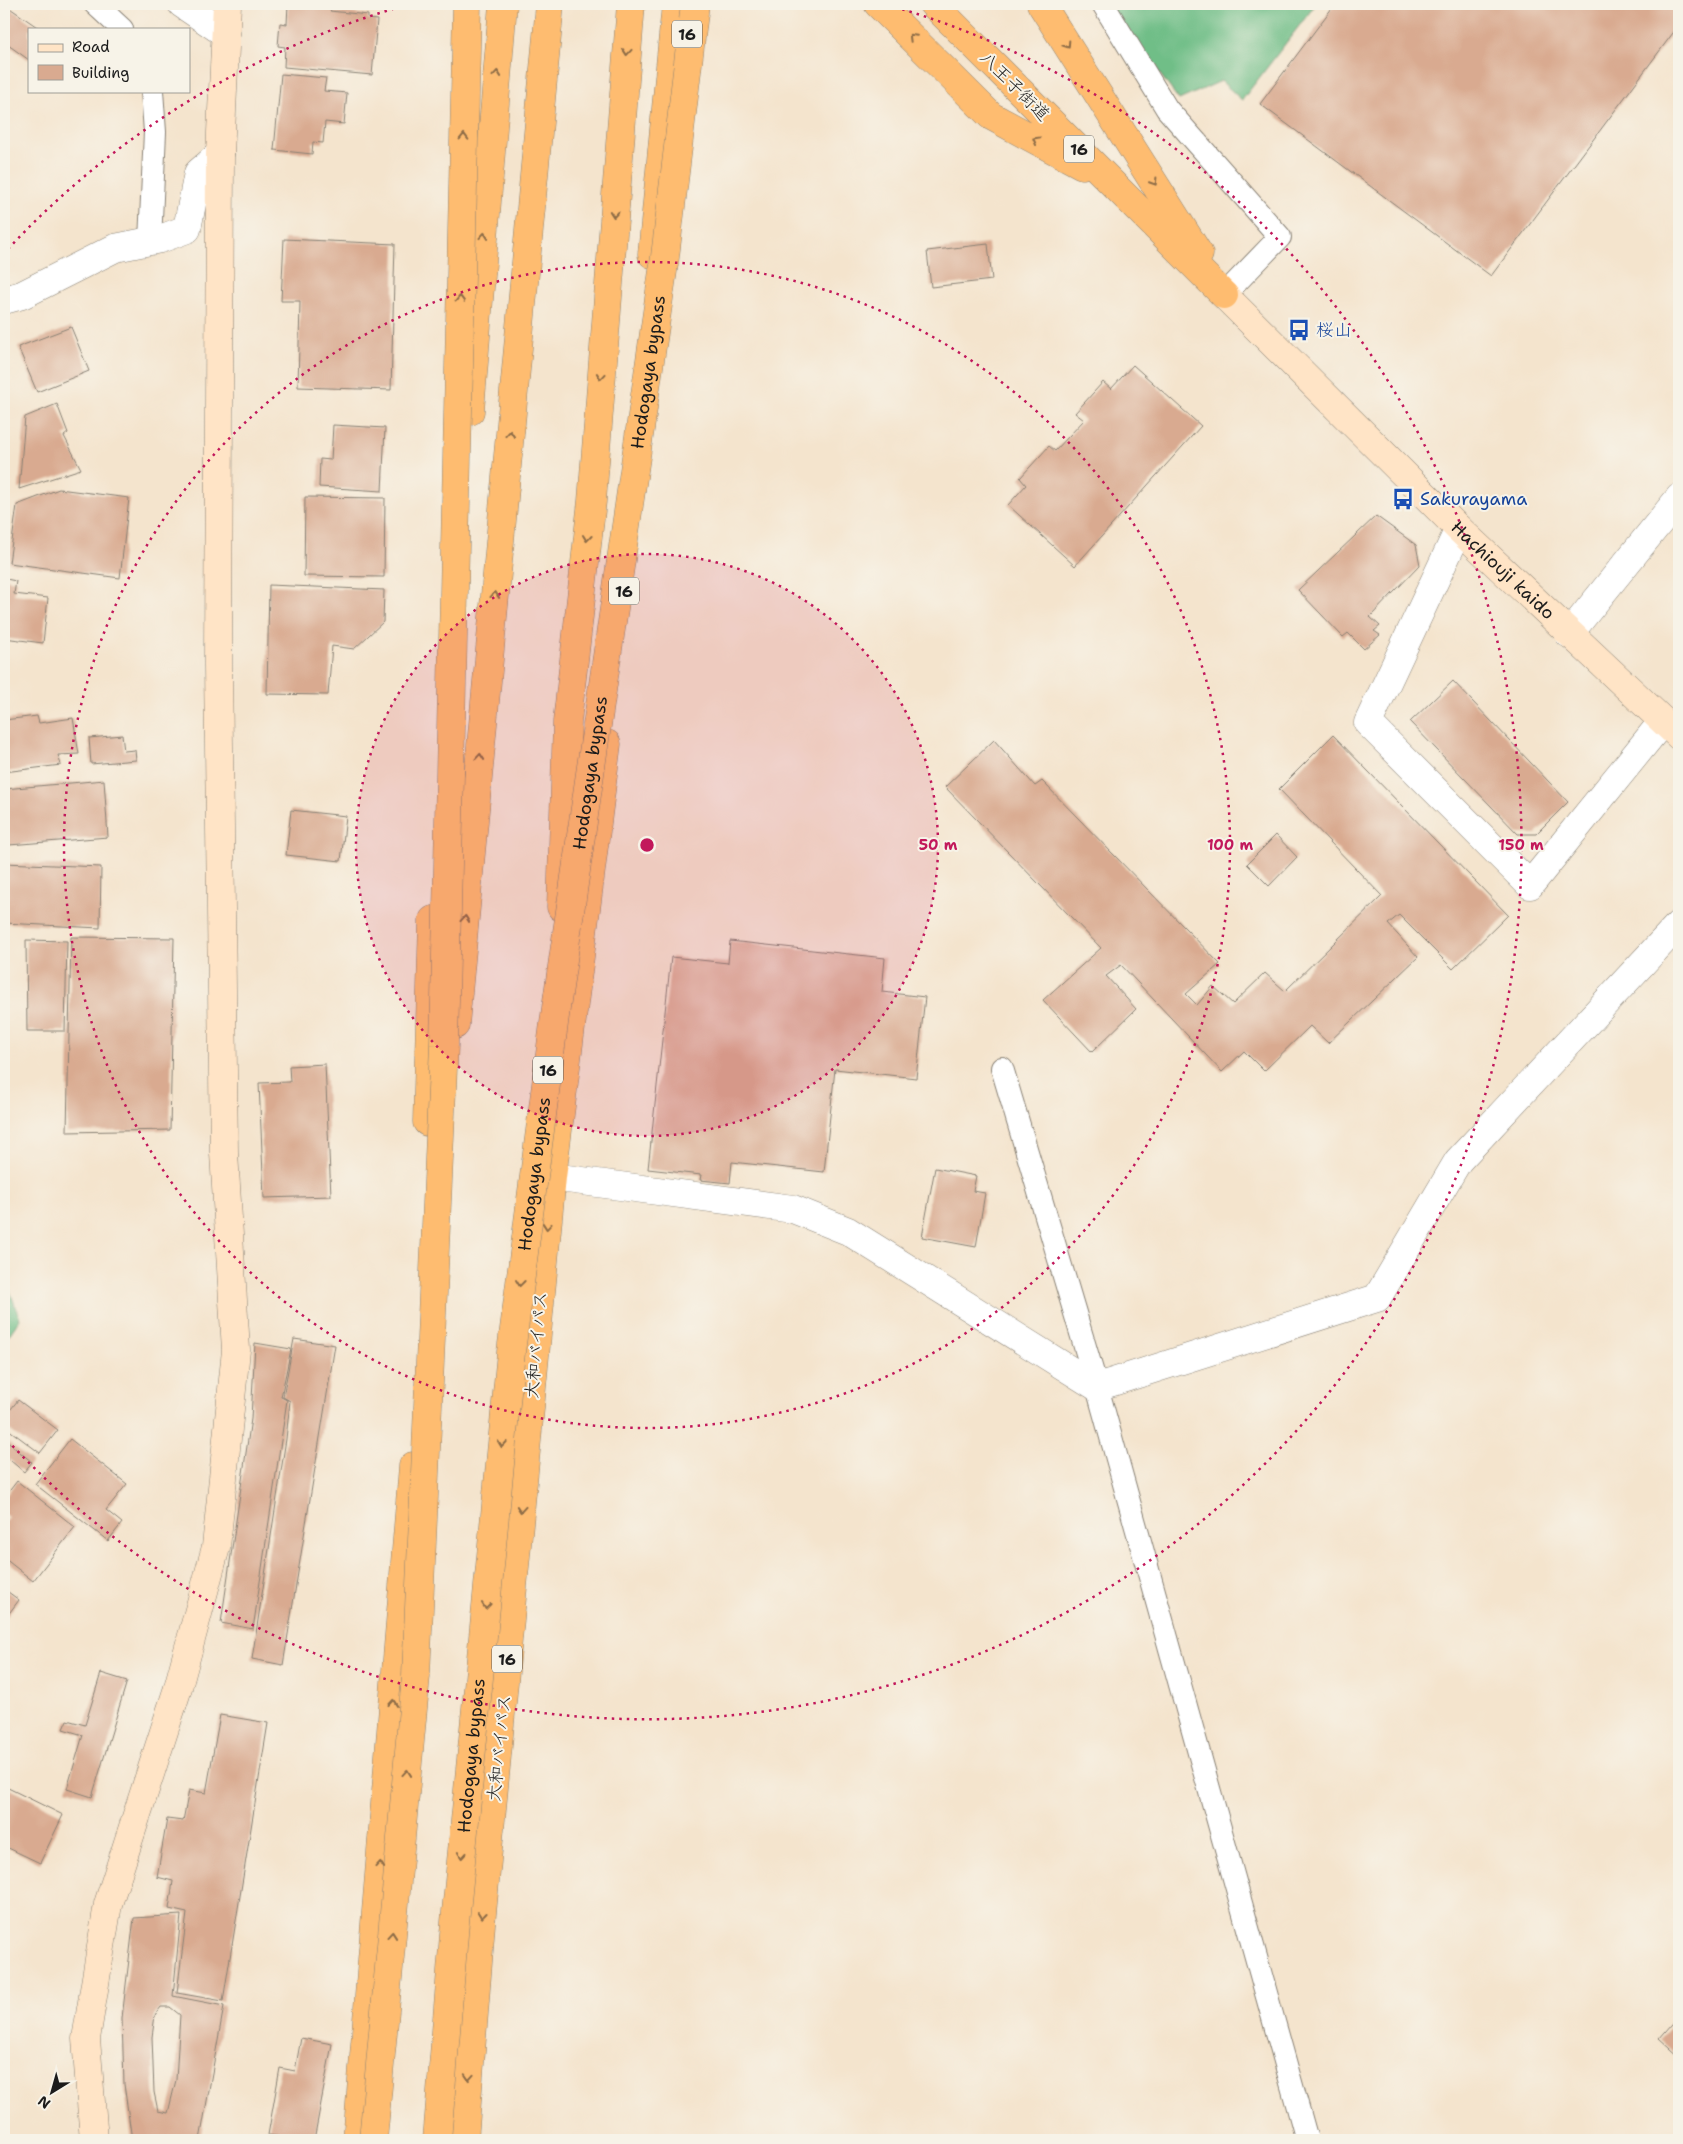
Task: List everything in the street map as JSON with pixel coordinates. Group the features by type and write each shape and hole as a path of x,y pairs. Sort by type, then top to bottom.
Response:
{"highway":[{"path":"373,2140 416,1676 444,1055 467,4"},
{"path":"420,1386 436,820 503,4"},
{"path":"357,2140 420,1386 550,4"},
{"name":"16","path":"552,1177 567,722 592,501 631,4"},
{"name":"16","path":"552,1177 600,809 630,534 640,378 676,4"},
{"name":"Hodogaya bypass","path":"437,2140 456,1912 511,1352 556,1008 665,257 696,4"},
{"name":"16","path":"671,69 689,30 712,4"},
{"name":"16","path":"878,4 991,116 1110,181"},
{"name":"八王子街道","path":"933,4 1224,295"},
{"name":"16","path":"1041,4 1224,295"},
{"name":"大和バイパス","path":"464,2140 481,1924 552,1177"}],"street":[{"path":"182,4 226,34"},
{"path":"94,2140 86,2039 108,1904 177,1691 216,1547 236,1350 224,1153 218,665 220,154 227,4"},
{"path":"4,300 22,295 115,248 150,241 187,230 198,173 220,154"},
{"name":"Hachiouji kaido","path":"1224,295 1459,530 1671,729"},
{"path":"1569,634 1679,498"},
{"path":"1459,530 1368,723 1530,885 1671,729"},
{"path":"552,1177 792,1209 848,1231 1098,1387 1377,1298 1458,1160 1679,924"}],"lane":[{"path":"95,4 121,28"},
{"path":"1103,4 1167,109 1280,237 1224,295"},
{"path":"150,241 155,132 152,92"},
{"path":"1002,1068 1098,1387 1307,2140"}],"green space":[{"path":"1108,4 1316,4 1242,100 1221,81 1179,100"},
{"path":"4,1275 20,1319 4,1342"}],"building":[{"path":"4,4 39,28 28,28 28,59 4,42"},
{"path":"288,4 315,4 315,6 331,7 330,11 368,15 368,19 377,20 372,75 284,67 285,47 278,46 280,23 287,24"},
{"path":"1335,4 1679,4 1679,25 1491,276 1260,104"},
{"path":"281,74 326,78 324,91 347,93 344,124 325,122 323,143 313,142 312,154 274,150"},
{"path":"284,239 395,244 391,390 298,387 300,301 281,301"},
{"path":"988,244 992,280 931,287 927,251"},
{"path":"71,327 89,371 37,392 18,347"},
{"path":"1133,365 1201,426 1075,566 1008,505 1026,485 1020,478 1049,446 1055,451 1084,420 1075,413 1103,382 1111,389"},
{"path":"57,404 68,433 64,436 81,469 19,489 25,417"},
{"path":"333,425 385,428 382,491 319,487 320,459 331,460"},
{"path":"59,489 129,498 120,578 9,563 17,505"},
{"path":"305,497 385,498 384,577 304,576"},
{"path":"1376,516 1416,545 1420,565 1370,617 1380,626 1374,631 1380,635 1364,649 1348,633 1343,637 1298,590"},
{"path":"6,579 16,581 14,594 48,598 43,643 4,638"},
{"path":"269,585 384,590 383,622 354,649 332,646 328,695 267,694"},
{"path":"1453,681 1568,802 1536,834 1518,834 1410,722"},
{"path":"37,716 39,723 73,718 79,754 58,755 61,765 4,772 4,720"},
{"path":"122,735 124,751 135,750 136,760 91,764 89,738"},
{"path":"1333,735 1508,915 1453,969 1399,915 1388,924 1418,957 1328,1043 1310,1026 1264,1071 1244,1051 1222,1072 1121,965 1106,976 1136,1009 1092,1052 1043,1000 1101,948 945,787 994,740 1035,786 1042,781 1220,964 1186,994 1197,1005 1213,986 1233,1004 1265,973 1285,991 1382,896 1279,789"},
{"path":"104,780 108,837 9,845 4,789"},
{"path":"291,810 346,816 341,861 286,855"},
{"path":"1276,835 1297,857 1269,886 1247,864"},
{"path":"4,863 101,867 100,928 4,923"},
{"path":"71,937 174,938 170,1130 67,1132"},
{"path":"26,940 67,941 65,1031 27,1031"},
{"path":"730,941 885,958 882,992 925,997 916,1078 835,1069 824,1172 732,1162 730,1183 700,1180 701,1175 648,1169 671,957 728,963"},
{"path":"325,1064 331,1196 264,1198 259,1083 290,1082 289,1066"},
{"path":"935,1168 976,1176 973,1191 985,1193 976,1247 922,1237"},
{"path":"294,1339 335,1345 283,1665 252,1659 286,1439 290,1401 283,1397"},
{"path":"255,1343 291,1349 281,1397 287,1400 253,1629 221,1623 251,1419"},
{"path":"18,1400 58,1430 40,1453 4,1426 4,1418"},
{"path":"70,1439 127,1484 106,1510 122,1523 108,1541 35,1484"},
{"path":"5,1440 32,1462 24,1472 4,1455"},
{"path":"17,1481 75,1527 33,1581 4,1558 4,1522 8,1517 4,1514 4,1498"},
{"path":"4,1589 19,1600 4,1620"},
{"path":"101,1673 127,1681 92,1797 67,1789 83,1735 63,1729 67,1720 85,1725"},
{"path":"220,1715 268,1723 223,2001 177,1993 187,1913 169,1909 173,1881 157,1877 167,1819 183,1821 189,1790 206,1793"},
{"path":"4,1786 63,1815 40,1863 4,1846"},
{"path":"181,1915 173,1996 224,2006 200,2140 132,2140 124,2084 122,2018 134,1918","holes":["161,2007 170,2007 180,2015 176,2080 168,2113 158,2111 154,2092 152,2037 155,2015"]},
{"path":"1679,2017 1679,2056 1660,2039"},
{"path":"301,2038 332,2044 314,2140 282,2140 283,2137 268,2135 280,2068 295,2071"}],"place":[{"name":"桜山","path":"1299,330"},
{"name":"Sakurayama","path":"1403,499"}]}
